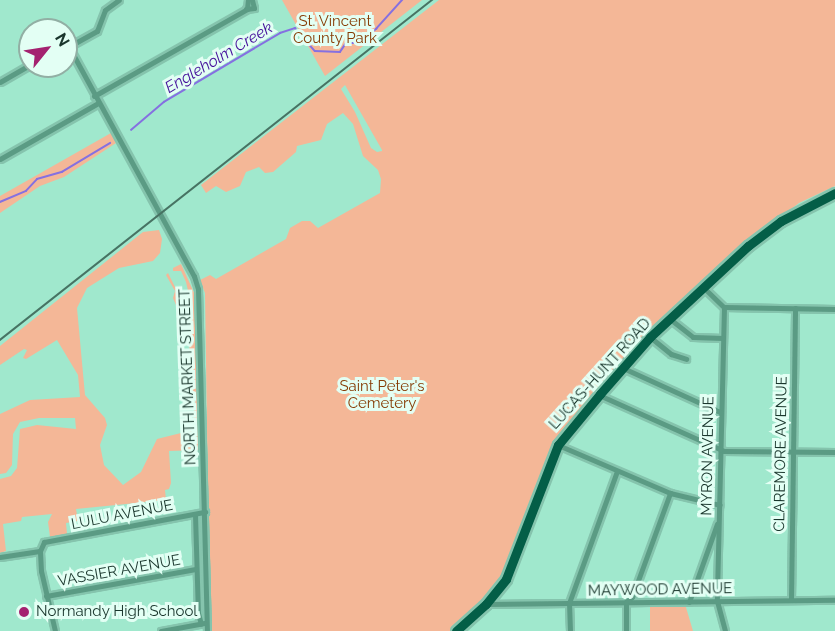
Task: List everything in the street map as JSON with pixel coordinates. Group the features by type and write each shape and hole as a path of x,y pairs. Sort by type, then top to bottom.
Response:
{"main road":[{"name":"LUCAS-HUNT ROAD","path":"456,631 486,604 511,569 558,445 623,368 650,337 748,246 781,221 835,193"}],"street":[{"path":"78,41 97,31 105,10 119,0"},
{"path":"94,96 248,3"},
{"name":"NORTH MARKET STREET","path":"78,67 197,284 205,512 204,623 207,631"},
{"path":"0,82 18,72"},
{"path":"0,159 98,103"},
{"path":"704,288 724,307 835,309"},
{"name":"MYRON AVENUE","path":"724,307 717,601 725,631"},
{"name":"CLAREMORE AVENUE","path":"791,600 795,308"},
{"path":"670,319 693,337 723,338"},
{"path":"650,337 671,354 686,359"},
{"path":"623,368 720,412"},
{"path":"599,396 721,450 835,452"},
{"path":"558,445 670,493 720,505"},
{"path":"570,631 569,603 617,471"},
{"path":"626,631 626,602 632,597 670,493"},
{"name":"LULU AVENUE","path":"40,551 44,542 205,512"},
{"path":"161,631 204,623 198,613 195,514"},
{"path":"689,602 719,520"},
{"path":"0,557 40,551 46,596 55,631"},
{"name":"VASSIER AVENUE","path":"46,596 196,569"},
{"name":"MAYWOOD AVENUE","path":"486,604 835,600"}],"green space":[{"name":"St. Vincent County Park","path":"282,0 422,0 325,76"},
{"name":"Saint Peter's Cemetery","path":"439,0 835,0 835,186 799,203 744,245 648,333 592,395 552,445 504,571 487,595 450,631 210,631 205,293 200,280 210,275 216,279 286,239 290,228 302,221 310,221 318,228 380,193 381,179 378,170 363,156 353,124 343,113 327,124 321,140 297,146 296,152 273,172 265,173 259,167 246,172 240,186 226,192 216,186 206,193 201,185","holes":["345,85 382,150 377,152 371,148 355,112 341,89"]},
{"path":"111,133 116,143 64,177 40,186 0,213 0,196"},
{"path":"159,230 162,239 160,253 153,261 119,268 87,288 77,308 85,395 105,418 107,425 100,445 104,465 123,485 141,472 157,439 193,430 195,400 191,394 188,310 184,306 176,305 173,298 175,291 166,275 168,273 180,297 185,299 189,295 186,282 181,271 173,271 173,268 181,264 196,297 201,450 169,451 171,483 169,489 165,490 166,500 76,509 78,521 66,523 67,534 50,537 48,522 52,514 22,517 21,521 3,524 6,551 0,553 0,479 11,476 17,468 20,429 37,425 76,429 75,418 39,418 20,422 13,434 12,465 6,473 0,474 0,414 30,400 80,397 78,375 57,340 26,359 23,358 27,350 24,349 0,365 0,346 143,232"},
{"path":"650,604 685,604 693,631 650,631"}],"waterway":[{"name":"Engleholm Creek","path":"131,130 164,102 280,33 295,28 315,51 340,52 346,43 357,43 376,29 402,0"},
{"name":"Engleholm Creek","path":"0,202 26,191 37,179 62,172 110,143"}],"tram line":[{"path":"0,340 432,0"}],"place":[{"name":"Normandy High School","path":"24,612"}]}
